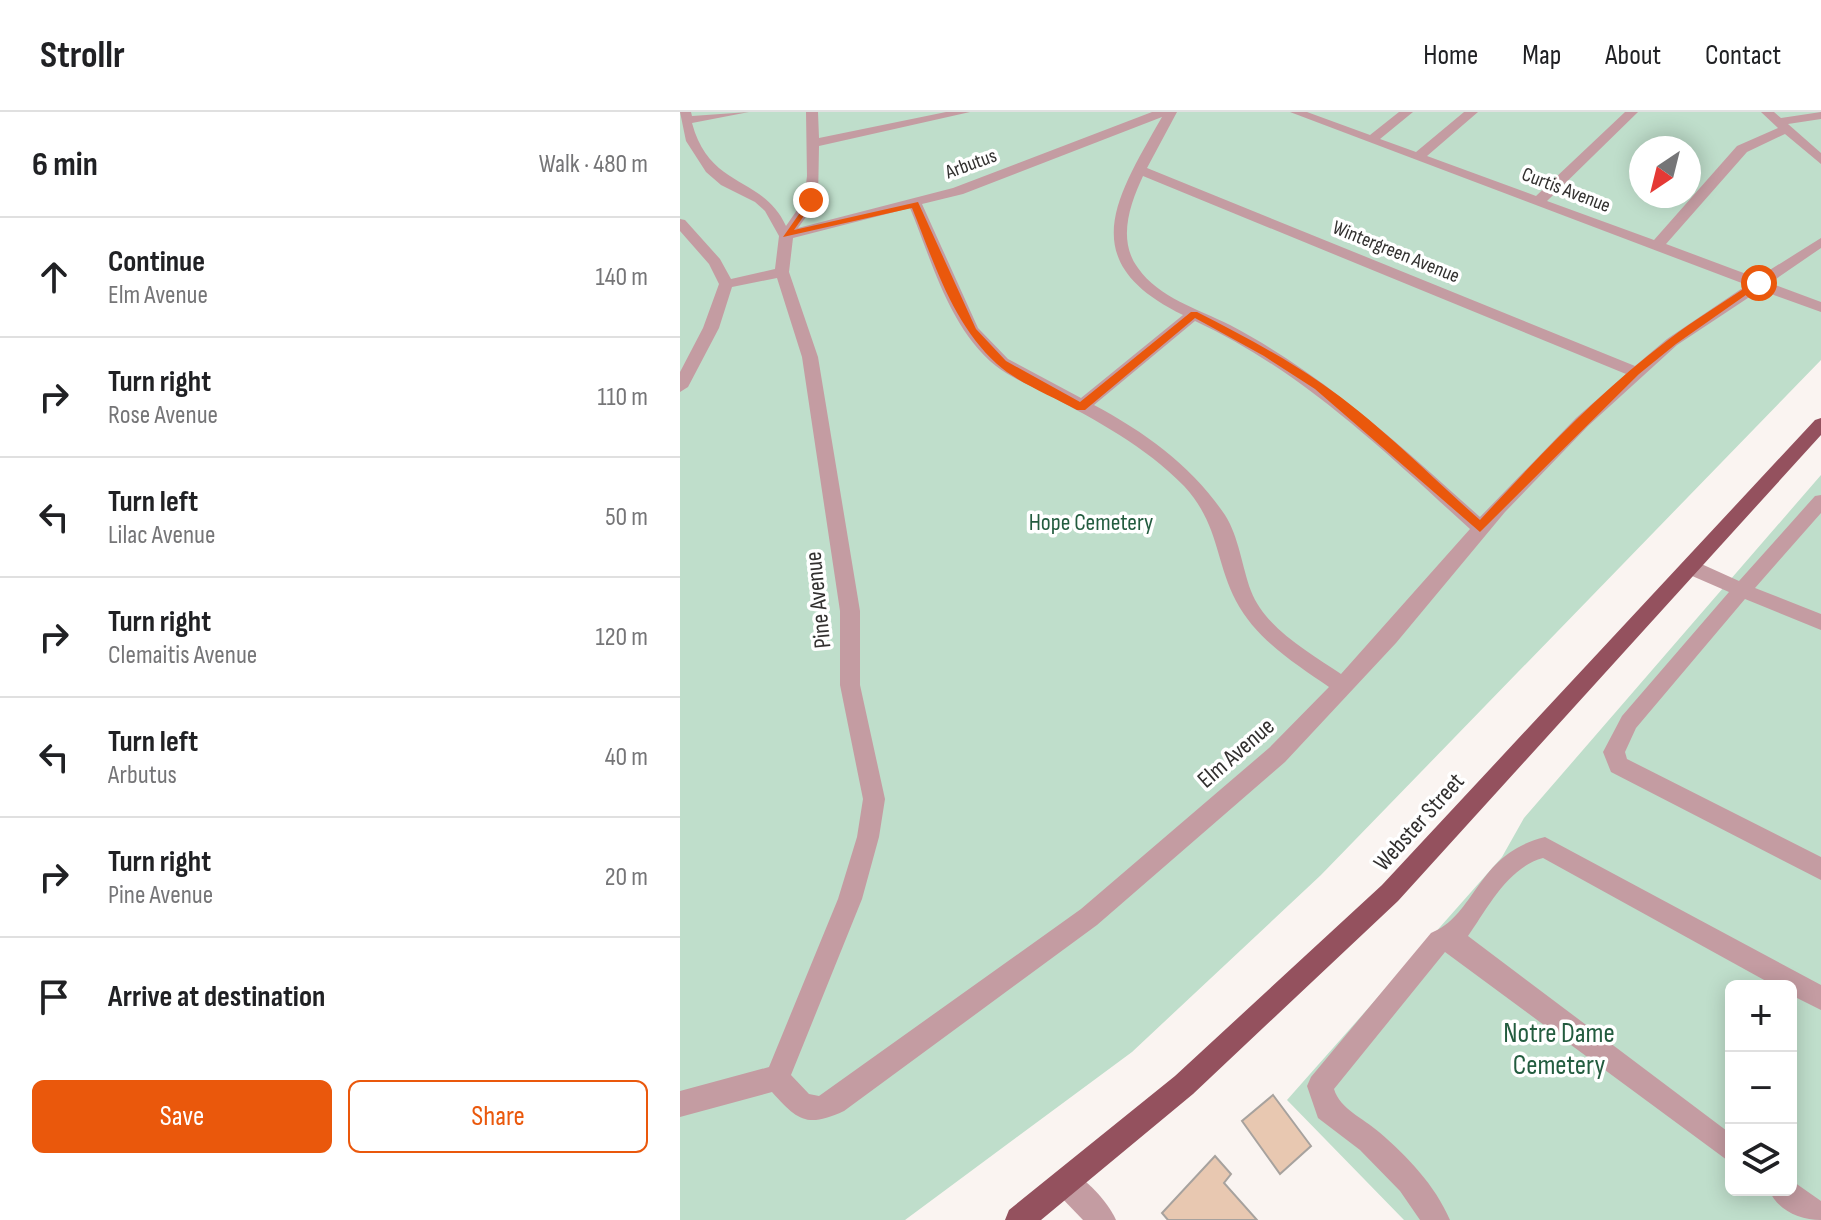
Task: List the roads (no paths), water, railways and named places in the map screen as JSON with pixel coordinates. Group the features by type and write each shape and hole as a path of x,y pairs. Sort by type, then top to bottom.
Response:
{"main road":[{"name":"Webster Street","path":"1019,1220 1195,1076 1390,893 1821,424"}],"street":[{"path":"743,112 684,116 692,140 710,166 722,179 753,195 771,209 780,230 786,235"},
{"name":"Pine Avenue","path":"777,1078 850,899 868,837 874,799 850,685 850,611 810,357 782,272 786,235 811,200 812,112"},
{"path":"813,143 964,112"},
{"name":"Arbutus","path":"786,235 915,204 992,179 1088,138 1163,112"},
{"path":"1171,112 1127,200 1119,229 1121,251 1133,273 1151,290 1268,353 1319,386 1362,420 1480,527"},
{"name":"Curtis Avenue","path":"1296,112 1821,307"},
{"path":"1371,140 1407,112"},
{"path":"1417,158 1472,112"},
{"path":"1539,201 1632,112"},
{"path":"1767,112 1821,160"},
{"path":"1657,246 1742,149 1782,126 1821,115"},
{"name":"Wintergreen Avenue","path":"1141,170 1636,372"},
{"path":"915,204 957,304 972,331 1002,363 1118,425 1158,452 1192,484 1219,521 1244,598 1263,624 1291,650 1344,687"},
{"path":"680,223 715,262 726,284"},
{"name":"Elm Avenue","path":"777,1078 802,1106 820,1109 847,1093 1089,917 1277,755 1344,687 1480,527 1537,466 1636,372 1672,342 1821,242"},
{"path":"726,284 782,272"},
{"path":"680,387 711,328 718,300 726,284"},
{"path":"1081,407 1194,314"},
{"path":"1821,501 1629,722 1614,752 1619,765 1648,782 1821,869"},
{"path":"1690,567 1821,622"},
{"path":"1436,1220 1410,1181 1369,1141 1327,1109 1320,1086 1439,941 1452,939 1502,873 1528,848 1545,847 1821,998"},
{"path":"1452,939 1725,1145"},
{"path":"680,1104 777,1078"},
{"path":"1067,1183 1102,1220"},
{"path":"1791,1196 1821,1218"}],"park label":[{"name":"Hope Cemetery","path":"1091,522"},
{"name":"Notre Dame Cemetery","path":"1559,1049"}]}
